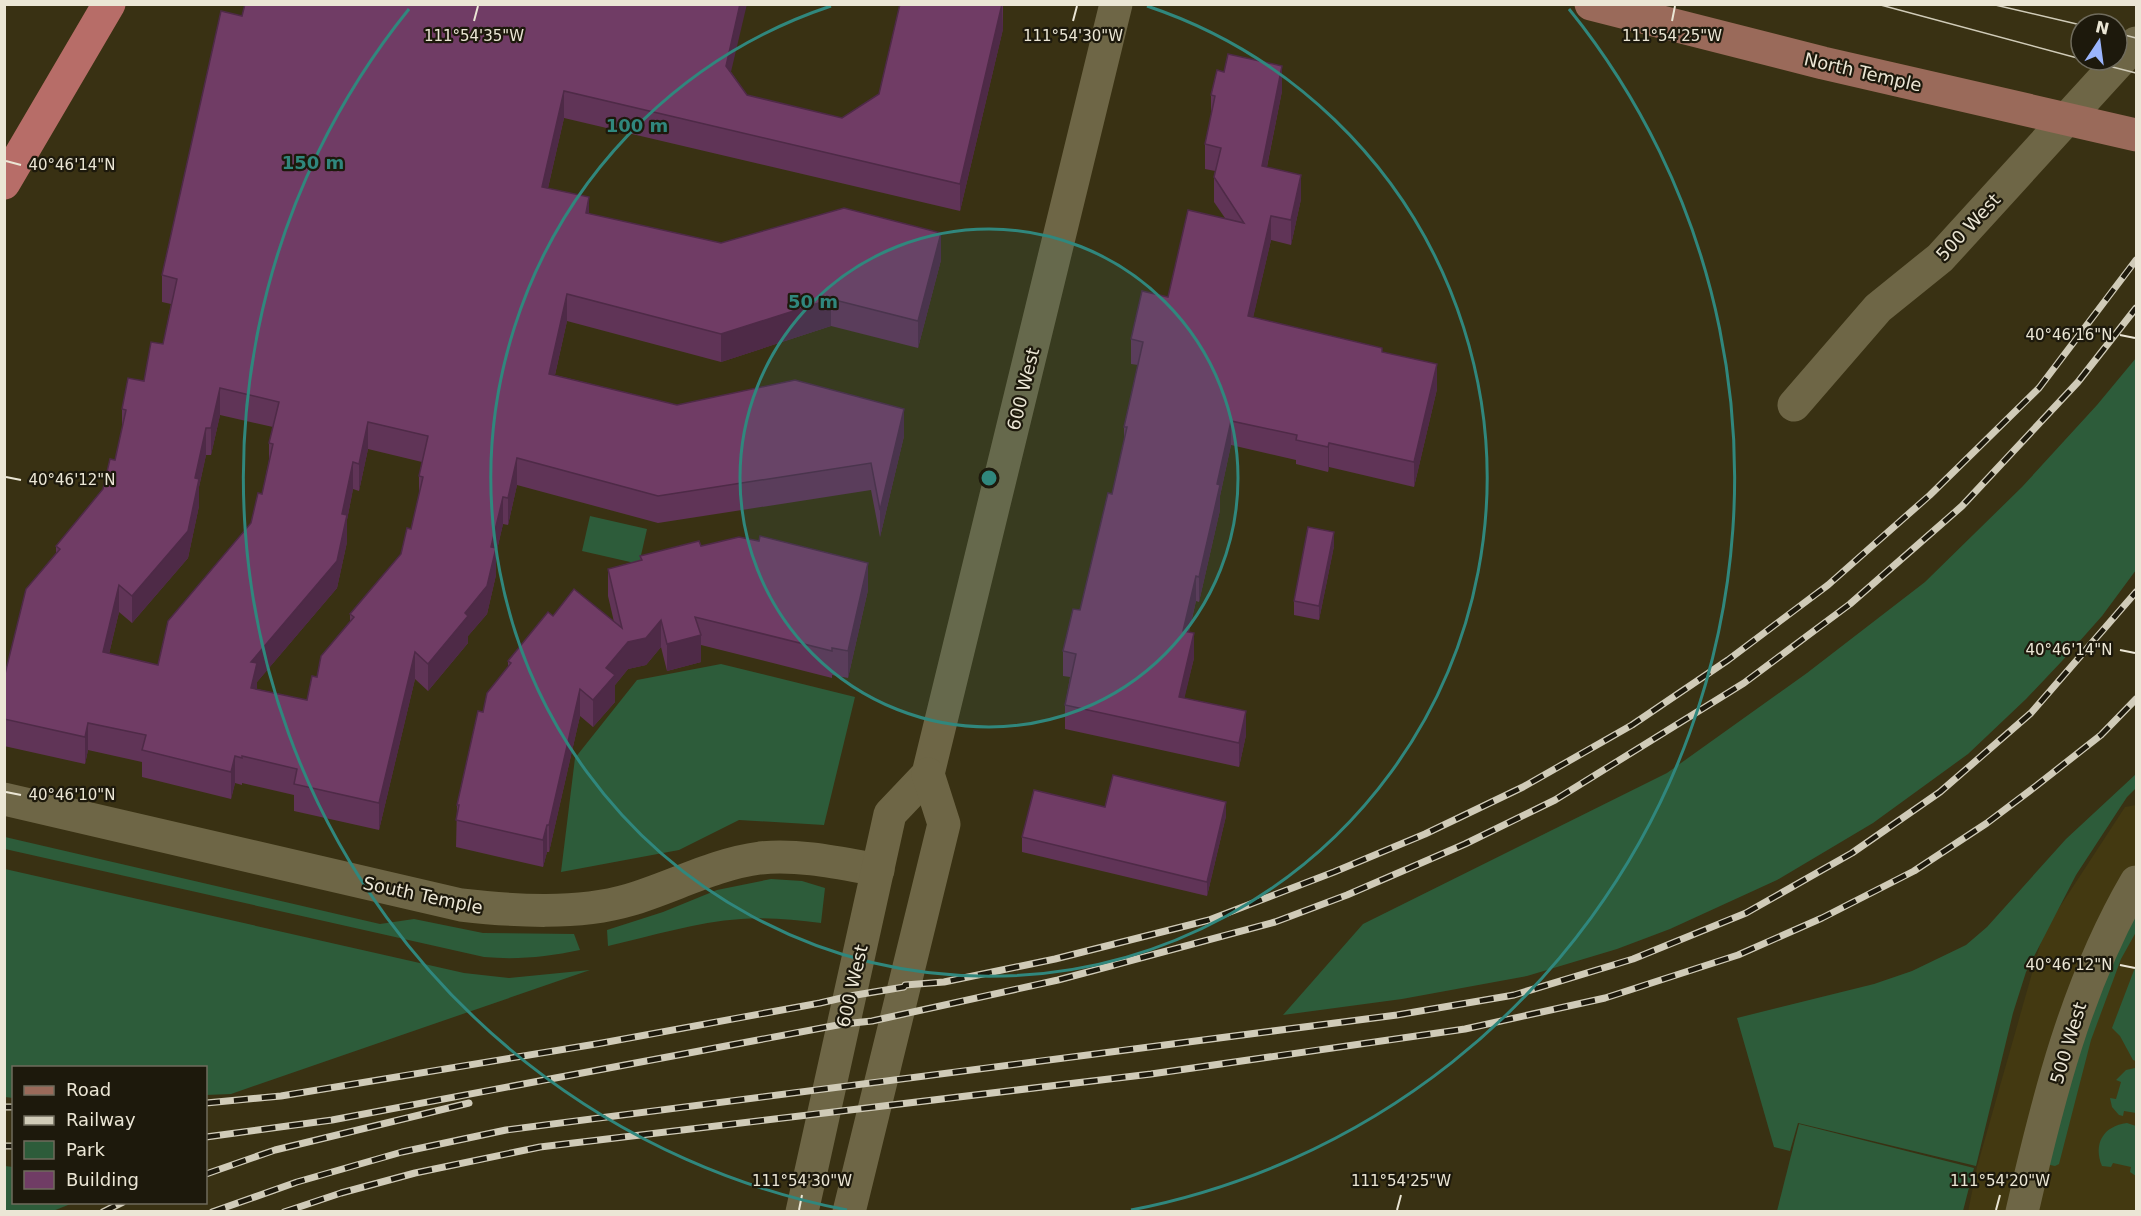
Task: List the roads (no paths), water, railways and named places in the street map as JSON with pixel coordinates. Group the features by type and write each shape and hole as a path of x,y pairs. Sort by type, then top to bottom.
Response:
{"highway":[{"path":"4,183 109,4"}],"main road":[{"name":"North Temple","path":"1591,4 1823,63 2136,135"}],"street":[{"name":"600 West","path":"802,1212 890,814 928,774 1116,4"},
{"name":"500 West","path":"1794,405 1878,308 1940,258 2136,43"},
{"path":"849,1212 944,824 928,774"},
{"name":"South Temple","path":"4,799 461,906 494,909 561,910 627,901 711,870 762,858 824,860 878,870"},
{"name":"500 West","path":"2022,1212 2071,1024 2092,967 2136,882"}],"tram line":[{"path":"1877,4 2069,56"},
{"path":"1991,4 2069,22"},
{"path":"2129,36 2136,38"},
{"path":"2129,71 2136,73"}],"railway":[{"path":"207,1103 281,1096 602,1043 905,985 944,982 1055,959 1209,920 1425,834 1523,787 1632,725 1728,660 1828,585 1930,495 2039,388 2136,260"},
{"path":"207,1137 332,1120 843,1024 872,1021 1058,980 1275,922 1347,895 1465,844 1555,800 1744,683 1850,604 1962,506 2078,382 2136,308"},
{"path":"212,1212 297,1182 402,1152 506,1130 1397,1015 1514,995 1633,959 1746,913 1852,853 1940,792 2031,713 2136,592"},
{"path":"284,1212 341,1193 415,1173 540,1147 1151,1074 1465,1029 1605,998 1738,955 1822,918 1914,871 1987,823 2036,786 2101,735 2136,699"},
{"path":"207,1174 275,1150 469,1103"},
{"path":"4,1107 12,1107"},
{"path":"4,1146 12,1146"},
{"path":"103,1212 119,1204"}]}
